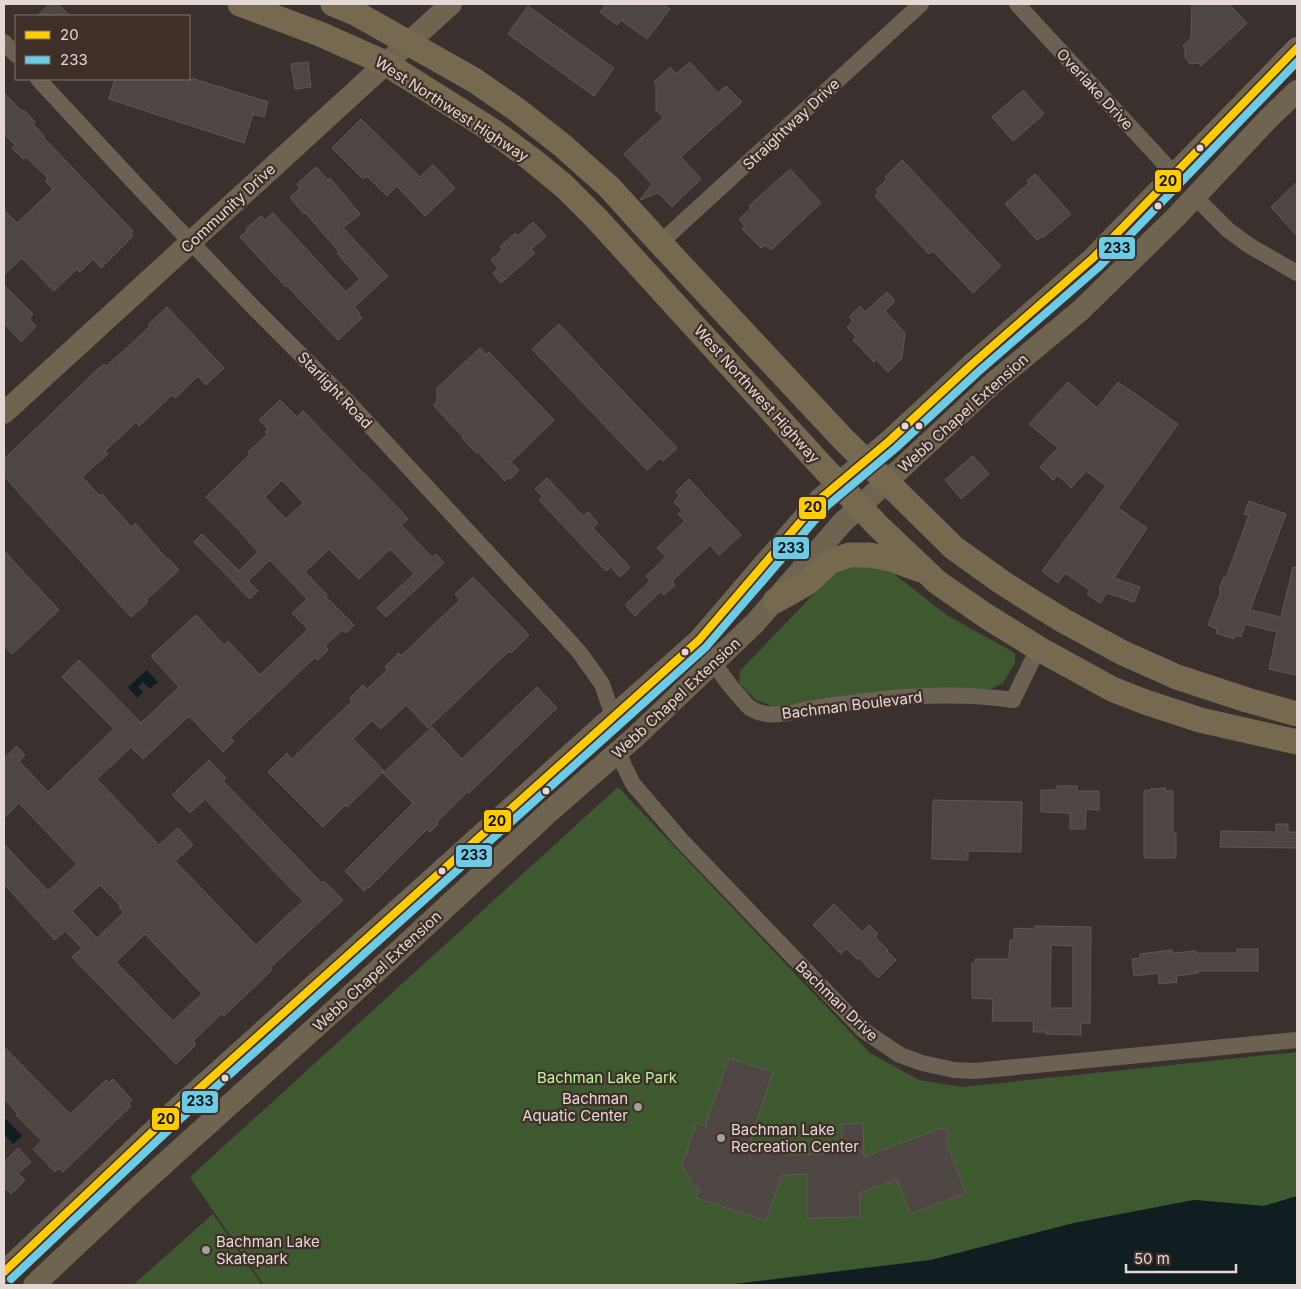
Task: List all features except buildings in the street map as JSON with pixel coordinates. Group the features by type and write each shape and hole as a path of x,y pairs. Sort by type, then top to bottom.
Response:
{"main road":[{"name":"West Northwest Highway","path":"240,4 320,34 385,63 493,131 532,159 564,186 633,258 838,484 937,582 956,596 1040,650 1112,689 1200,720 1297,742"},
{"name":"West Northwest Highway","path":"333,4 357,14 474,80 539,127 609,187 843,439 954,548 1032,602 1123,653 1177,677 1297,714"},
{"name":"Community Drive","path":"4,413 451,4"},
{"name":"Webb Chapel Extension","path":"4,1272 171,1114 699,640 820,500 1093,258 1297,48"},
{"name":"Webb Chapel Extension","path":"34,1285 135,1190 548,813 619,751 714,662 755,623 842,523 992,384 1059,329 1095,296 1176,217 1268,119 1297,91"},
{"path":"1174,174 1195,197"},
{"path":"633,258 644,256 656,260 698,303 720,308"},
{"path":"1059,329 1056,323 1059,310 1083,286 1091,274 1093,258"},
{"path":"775,601 807,583 830,562 849,555 870,554 926,571"},
{"path":"1145,702 1158,693 1171,692 1220,705 1247,700"},
{"path":"613,716 619,751"},
{"path":"382,925 401,948"},
{"path":"171,1114 193,1138"},
{"path":"57,1264 56,1247 86,1219 100,1202 105,1194 114,1168"}],"street":[{"name":"Straightway Drive","path":"660,243 921,4"},
{"name":"Overlake Drive","path":"1017,4 1174,174"},
{"path":"4,42 15,54"},
{"name":"Starlight Road","path":"39,80 191,242 348,403 562,633 580,653 602,684 613,716"},
{"path":"1195,197 1228,230 1250,246 1297,273"},
{"name":"Bachman Boulevard","path":"699,640 727,683 749,708 764,715 883,698 937,695 989,696 1013,700 1033,659 1040,650"},
{"name":"Bachman Drive","path":"619,751 633,784 682,842 863,1030 900,1055 937,1067 975,1071 1297,1040"}],"green space":[{"path":"872,566 894,574 948,616 1015,653 1015,663 1003,683 991,689 843,696 774,707 756,700 739,683 740,671 831,576 849,568"},
{"name":"Bachman Lake Park","path":"618,787 870,1053 919,1080 962,1087 1297,1052 1297,1196 1264,1206 1194,1200 1074,1223 931,1260 727,1285 264,1285 190,1177"},
{"name":"Bachman Lake Skatepark","path":"213,1214 262,1285 133,1285"}],"shaded area":[{"path":"147,670 158,682 150,689 143,682 138,687 143,692 137,698 128,687"},
{"path":"4,1117 22,1136 13,1144 4,1134"},
{"path":"1297,1196 1297,1285 727,1285 931,1260 1074,1223 1194,1200 1264,1206"}],"transit line":[{"name":"20","path":"4,1272 171,1114 699,640 820,499 889,441 971,365 1093,258 1297,48"},
{"name":"233","path":"11,1279 178,1121 706,647 827,506 896,448 978,372 1100,266 1297,62"}],"place":[{"name":"Bachman Aquatic Center","path":"638,1107"},
{"name":"Bachman Lake Recreation Center","path":"721,1138"},
{"name":"Bachman Lake Skatepark","path":"206,1250"}]}
